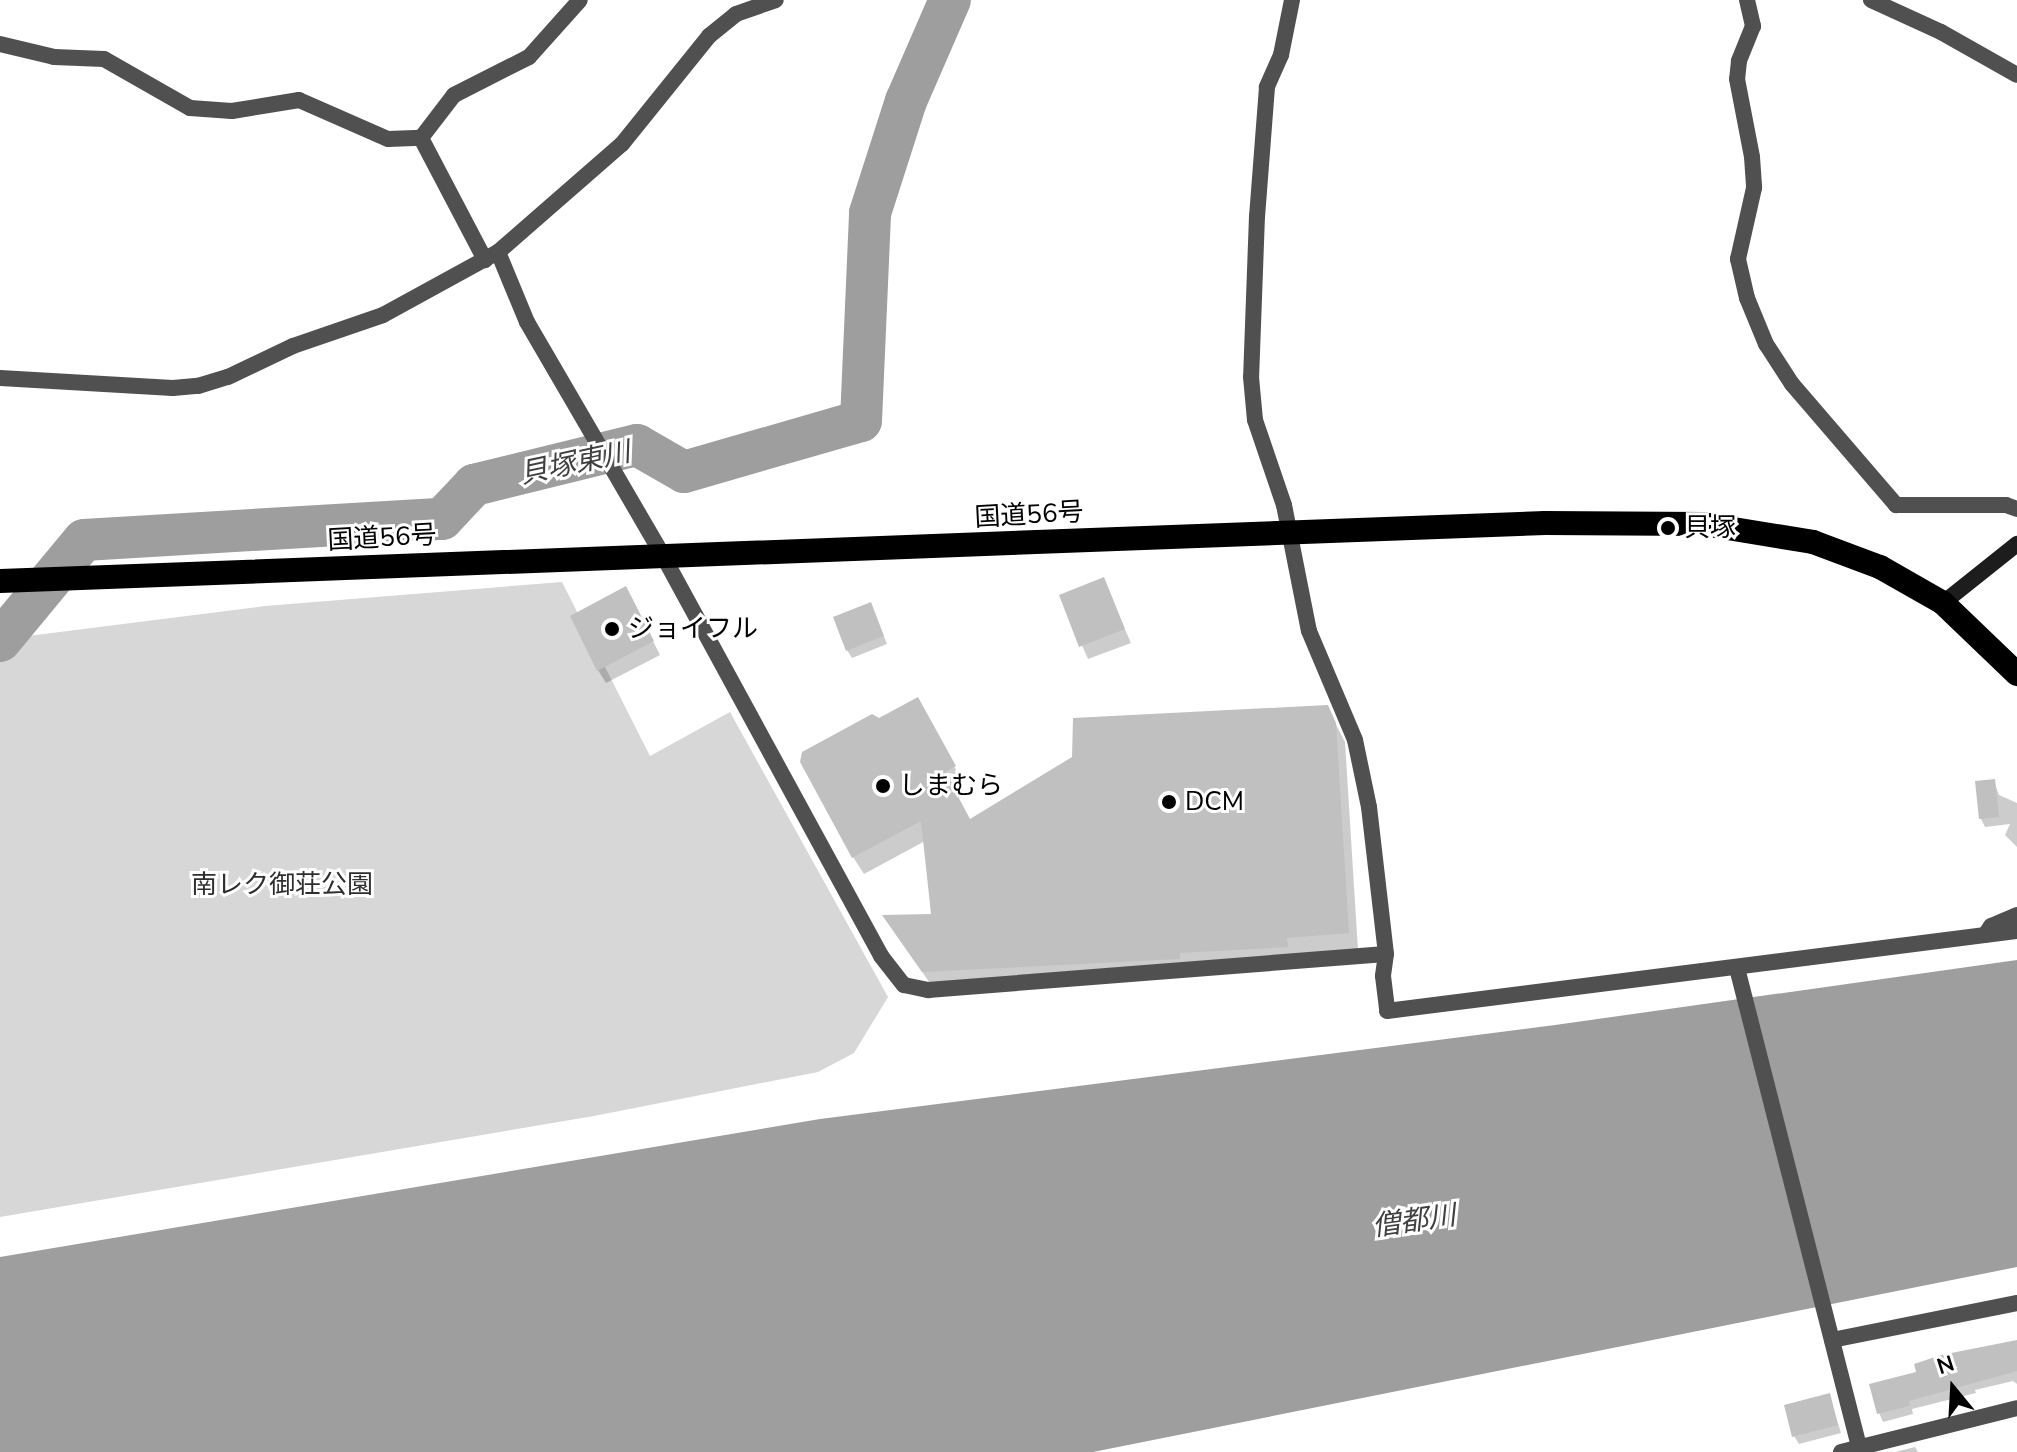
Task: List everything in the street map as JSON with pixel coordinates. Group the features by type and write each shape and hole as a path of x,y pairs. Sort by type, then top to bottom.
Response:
{"highway":[{"name":"国道56号","path":"0,581 1545,523 1703,524 1813,542 1880,567 1943,603 2017,674"}],"street":[{"path":"421,138 454,95 529,57 580,0"},
{"path":"0,378 173,388 198,386 228,377 293,346 383,315 492,256 622,144 709,36 736,14 776,0"},
{"path":"1292,0 1281,55 1267,87 1257,216 1251,377 1255,420 1290,532 1309,631 1355,740 1369,807 1386,954 1383,976 1387,1011 1738,976 2017,931"},
{"path":"1747,0 1753,26 1739,61 1737,79 1752,157 1754,188 1738,259 1747,298 1766,344 1792,384 1896,505 2006,505 2017,509"},
{"path":"1871,0 1941,32 2017,75"},
{"path":"0,44 54,57 104,59 190,108 232,111 299,100 388,139 421,138"},
{"path":"421,138 662,554 881,956 904,985 928,990 1386,954"},
{"path":"1943,603 2017,544"},
{"path":"1984,936 1991,926 2017,915"},
{"path":"1738,976 1859,1450"},
{"path":"1830,1333 2017,1303"},
{"path":"1841,1452 1859,1450 2017,1408"}],"green space":[{"name":"南レク御荘公園","path":"562,582 650,756 730,712 888,997 854,1053 818,1072 594,1116 0,1217 0,632 20,637 265,606"}],"water":[{"name":"僧都川","path":"2017,960 2017,1267 1093,1452 0,1452 0,1257 820,1119 1555,1025"}],"building":[{"path":"1104,577 1125,629 1079,647 1059,595"},
{"name":"ジョイフル","path":"626,586 654,641 597,671 570,616"},
{"path":"871,602 884,636 846,651 833,617"},
{"name":"DCM","path":"918,697 956,766 945,772 970,819 1072,757 1073,718 1328,705 1336,723 1349,933 1287,938 1288,947 1180,953 1180,959 922,972 882,915 931,914 921,821 852,858 800,762 802,752 872,714 879,718"},
{"path":"1995,779 1999,817 1979,819 1975,781"},
{"path":"2017,1340 2017,1371 1909,1401 1910,1406 1877,1414 1869,1384 1916,1372 1914,1364 1941,1355"},
{"path":"1830,1393 1838,1425 1792,1437 1784,1405"}],"waterway":[{"name":"貝塚東川","path":"0,641 84,540 442,519 474,485 637,445 684,472 861,421 870,213 906,101 950,0"}],"place":[{"name":"貝塚","path":"1668,528"},
{"name":"ジョイフル","path":"612,629"},
{"name":"しまむら","path":"883,786"},
{"name":"DCM","path":"1169,802"}]}
